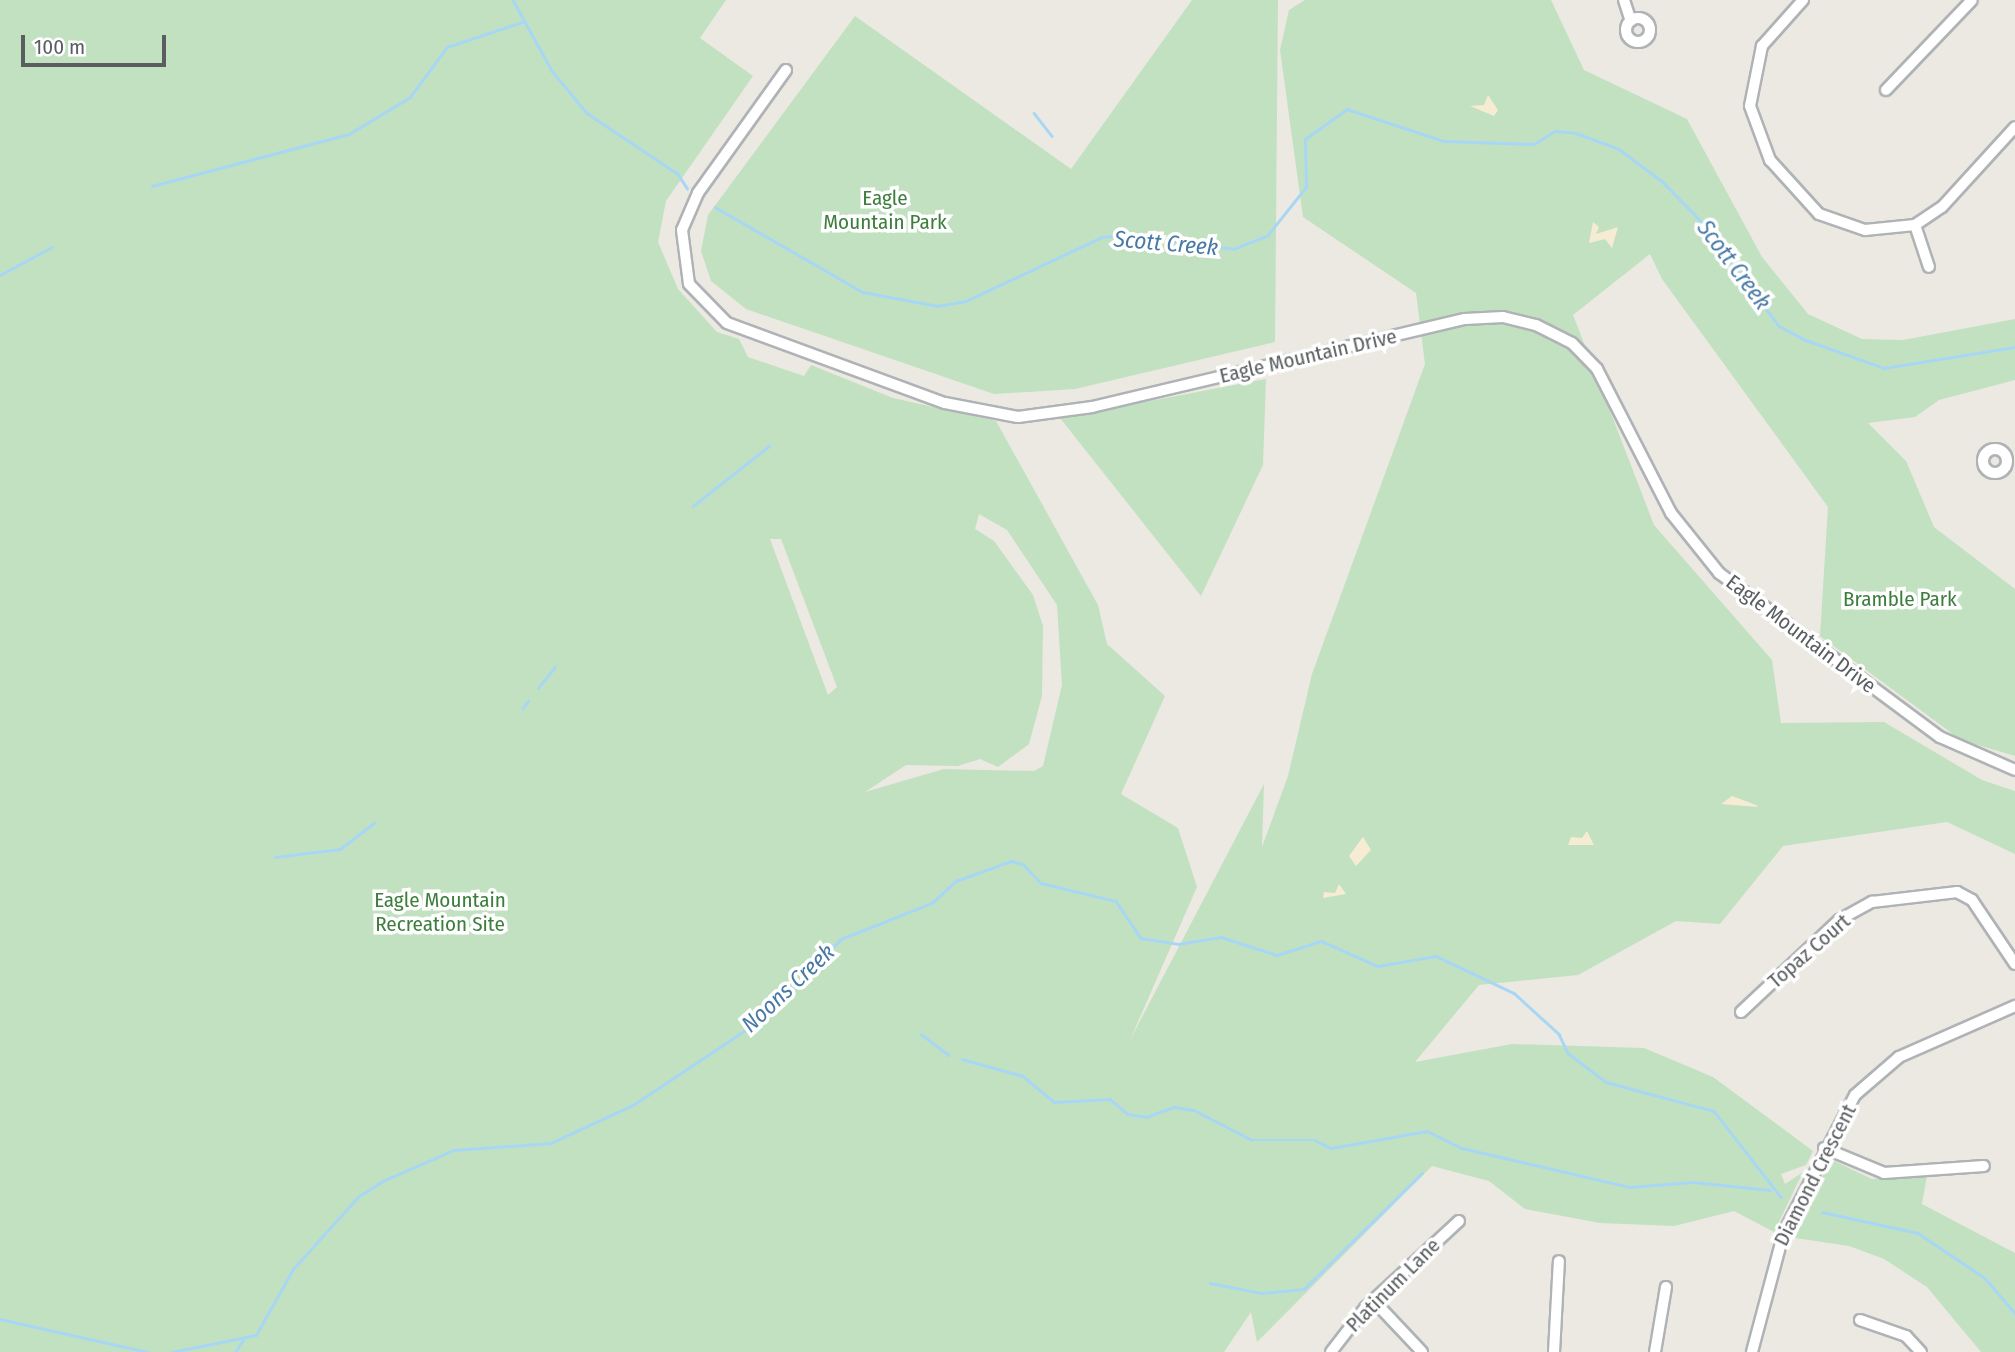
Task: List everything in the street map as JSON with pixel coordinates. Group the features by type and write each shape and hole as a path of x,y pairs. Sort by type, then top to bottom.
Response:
{"street":[{"path":"1624,0 1631,21"},
{"path":"1803,0 1771,31 1757,57 1750,97 1759,141 1792,191 1819,214 1865,230 1914,225 1942,207 2015,127"},
{"path":"1885,90 1972,0"},
{"name":"Eagle Mountain Drive","path":"786,71 698,193 682,230 689,284 727,323 945,403 1018,417 1080,410 1465,319 1503,317 1536,324 1572,344 1597,369 1671,513 1719,573 1940,737 2015,770"},
{"path":"1914,225 1929,267"},
{"name":"Topaz Court","path":"1741,1012 1839,920 1872,902 1957,892 1972,900 2015,964"},
{"name":"Diamond Crescent","path":"1752,1352 1775,1254 1824,1148 1855,1095 1899,1057 2015,1006"},
{"path":"1824,1148 1884,1173 1984,1166"},
{"name":"Platinum Lane","path":"1331,1352 1374,1301 1459,1221"},
{"path":"1554,1352 1559,1261"},
{"path":"1655,1352 1666,1287"},
{"path":"1374,1301 1422,1352"},
{"path":"1860,1320 1906,1336 1921,1352"}],"green space":[{"name":"Eagle Mountain Recreation Site","path":"0,0 726,0 700,38 753,76 666,201 658,242 678,289 717,332 739,339 748,357 804,376 811,365 893,398 996,421 1098,605 1107,644 1165,696 1121,794 1178,828 1197,887 1130,1040 1264,784 1262,847 1288,776 1312,674 1425,364 1416,293 1303,217 1280,50 1289,10 1305,0 1551,0 1584,70 1687,119 1762,257 1808,314 1862,339 1903,340 2015,319 2015,380 1939,400 1915,417 1868,423 1906,461 1934,527 2015,589 2015,756 1961,740 1820,636 1828,507 1662,279 1650,254 1573,315 1654,525 1772,660 1781,723 1884,722 1982,780 2015,791 2015,854 1947,822 1783,846 1720,924 1676,921 1578,975 1479,985 1415,1062 1512,1044 1644,1048 1713,1077 1813,1151 1806,1165 1781,1174 1785,1184 1803,1172 1774,1232 1734,1211 1674,1226 1600,1223 1525,1209 1489,1181 1432,1166 1257,1342 1251,1312 1224,1352 0,1352","holes":["979,514 1007,530 1057,605 1062,685 1043,766 1034,771 944,769 865,792 906,765 958,766 980,759 998,767 1029,744 1042,696 1043,626 1033,595 994,541 975,529","770,539 781,539 837,687 828,695"]},
{"name":"Eagle Mountain Park","path":"1192,0 1278,0 1275,342 1075,389 994,394 746,309 711,281 701,251 708,215 855,16 1071,169"},
{"path":"1266,379 1263,465 1201,596 1060,418"},
{"path":"1830,1159 1872,1179 1927,1176 1922,1204 2015,1253 2015,1352 1981,1352 1927,1287 1884,1259 1849,1246 1795,1238"}],"sand":[{"path":"1488,95 1498,110 1494,116 1470,106 1484,105"},
{"path":"1593,222 1599,227 1596,234 1618,227 1612,248 1605,239 1589,243"},
{"path":"1732,796 1756,805 1758,807 1721,804"},
{"path":"1587,831 1594,845 1568,845 1571,837 1582,838"},
{"path":"1363,837 1371,850 1356,866 1349,856"},
{"path":"1339,884 1346,894 1323,898 1324,892 1335,893"}],"waterway":[{"name":"Scott Creek","path":"513,0 552,71 587,113 678,174 687,188"},
{"path":"152,186 349,134 410,97 447,47 522,22"},
{"name":"Scott Creek","path":"715,207 863,292 938,306 966,301 1102,237 1126,235 1234,249 1267,236 1306,187 1305,139 1347,109 1444,141 1534,144 1555,131 1576,133 1619,149 1663,182 1700,220 1779,326 1803,339 1884,368 2015,347"},
{"path":"1034,113 1052,136"},
{"path":"0,275 52,247"},
{"path":"693,506 769,446"},
{"path":"538,688 555,667"},
{"path":"522,709 528,701"},
{"path":"275,857 340,849 374,823"},
{"name":"Noons Creek","path":"172,1352 256,1335 293,1269 359,1196 383,1181 454,1150 551,1143 633,1105 762,1019 841,939 932,903 956,881 1011,861 1023,864 1041,883 1116,901 1141,938 1178,944 1221,937 1277,955 1321,941 1378,966 1436,956 1514,993 1559,1034 1568,1053 1606,1082 1714,1111 1781,1197"},
{"path":"921,1034 949,1055"},
{"path":"962,1059 1023,1076 1054,1102 1110,1099 1128,1114 1146,1117 1174,1107 1194,1110 1252,1140 1315,1140 1331,1148 1427,1131 1462,1148 1629,1187 1693,1182 1770,1190"},
{"path":"1210,1283 1262,1293 1304,1289 1422,1173"},
{"name":"Noons Creek","path":"1822,1212 1918,1233 1985,1278 2015,1313"},
{"name":"Noons Creek","path":"0,1319 148,1352"},
{"path":"235,1352 243,1340"}],"park label":[{"name":"Bramble Park","path":"1900,599"}]}
